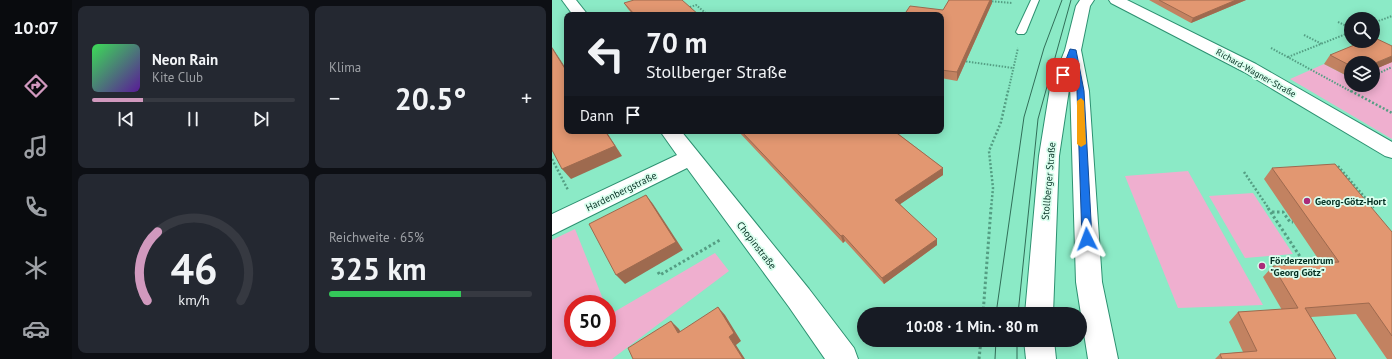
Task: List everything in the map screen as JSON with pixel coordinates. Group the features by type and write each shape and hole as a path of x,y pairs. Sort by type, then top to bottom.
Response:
{"street":[{"path":"569,0 579,12"},
{"name":"Richard-Wagner-Straße","path":"1116,0 1250,68 1392,151"},
{"name":"Stollberger Straße","path":"1039,307 1049,156 1059,88 1073,50 1084,2"},
{"name":"Stollberger Straße","path":"1073,50 1080,91 1089,282 1103,359"},
{"name":"Chopinstraße","path":"672,134 799,298 843,359"},
{"name":"Hardenbergstraße","path":"552,225 690,157"},
{"path":"1040,347 1041,359"}],"lane":[{"path":"1021,32 1034,3"}],"path":[{"path":"986,1 1034,3"},
{"path":"681,10 696,5 704,12"},
{"path":"1380,20 1392,16"},
{"path":"1338,22 1344,25"},
{"path":"984,307 993,188 989,151 1001,122 1021,32"},
{"path":"1304,35 1322,44"},
{"path":"1288,57 1344,35"},
{"path":"1271,48 1392,113"},
{"path":"963,60 1014,68"},
{"path":"1380,73 1392,67"},
{"path":"552,159 579,212"},
{"path":"1338,166 1373,207 1366,207"},
{"path":"1244,172 1272,212 1305,264 1301,267"},
{"path":"1272,212 1283,212 1290,222 1293,222"},
{"path":"658,272 660,275 743,227"},
{"path":"979,359 980,347"}],"shaded area":[{"path":"1392,57 1392,139 1290,79 1324,64 1344,74 1344,92 1380,92 1380,62"},
{"path":"1188,171 1263,305 1178,308 1125,176"},
{"path":"1253,193 1293,254 1245,258 1209,196"},
{"path":"575,229 601,295 564,295 564,347 616,347 616,311 715,253 729,271 612,359 552,359 552,240"}],"building":[{"path":"634,0 682,0 696,12 632,12 624,3"},
{"path":"949,0 990,0 957,72 944,70 944,12 906,12 910,6 943,10"},
{"path":"1159,0 1236,0 1193,18"},
{"path":"1380,40 1392,46 1392,56 1380,61 1380,56 1344,56 1344,62 1330,55 1347,48 1380,48"},
{"path":"552,48 564,67 564,134 607,134 615,146 562,169 552,150"},
{"path":"744,134 898,134 943,168 895,200 937,239 882,278 843,235 841,236"},
{"path":"1335,164 1392,232 1392,336 1369,303 1305,308 1336,359 1222,359 1220,354 1257,351 1238,312 1298,308 1273,266 1339,262 1272,168"},
{"path":"646,195 676,242 616,275 589,224"},
{"path":"718,307 734,333 729,337 743,359 633,359 628,348 671,321 678,333"}],"tram line":[{"path":"997,307 1024,117 1044,48 1062,0"},
{"path":"1019,307 1038,119 1071,0"},
{"path":"995,359 996,347"},
{"path":"1017,347 1017,359"}],"slow traffic":[{"path":"1081,101 1081,144"}],"place":[{"name":"Georg-Götz-Hort","path":"1307,201"},
{"name":"Förderzentrum \"Georg Götz\"","path":"1262,266"}],"route":[{"path":"1063,75 1073,50 1080,91 1087,239"}]}
